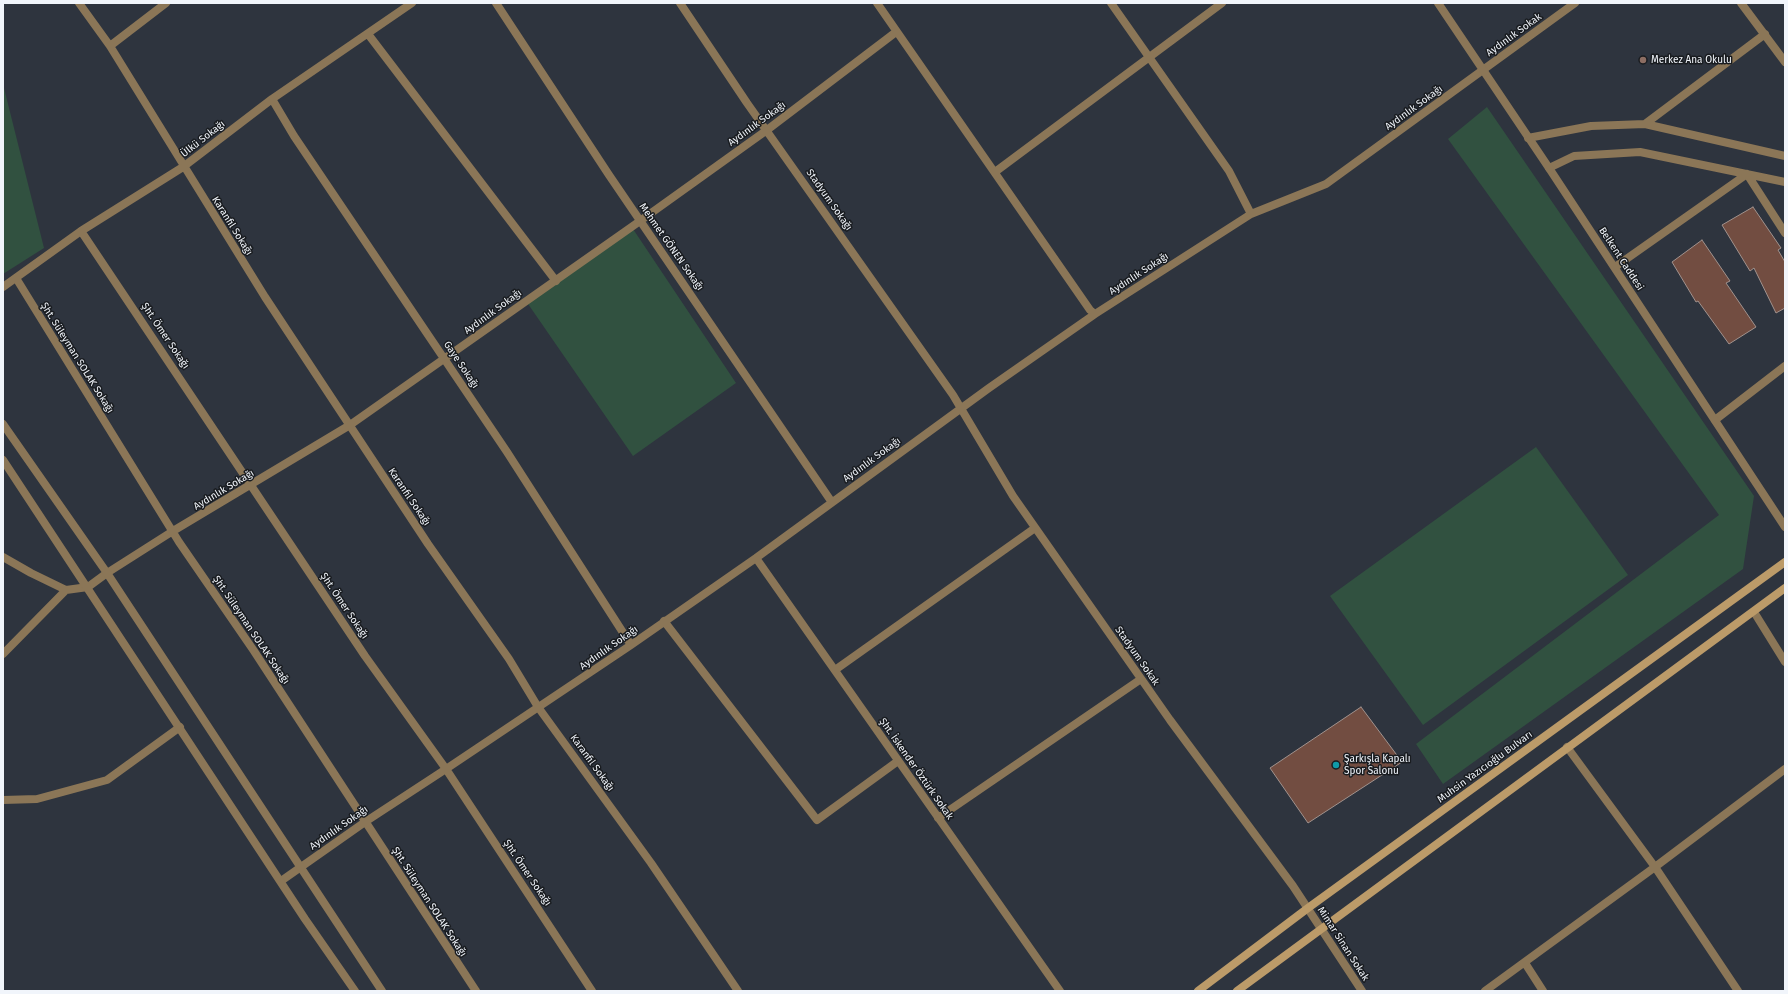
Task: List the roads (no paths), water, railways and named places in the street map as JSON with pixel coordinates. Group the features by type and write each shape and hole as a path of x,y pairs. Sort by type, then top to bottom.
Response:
{"main road":[{"name":"Muhsin Yazıcıoğlu Bulvarı","path":"1198,991 1308,908 1785,562"},
{"path":"1237,991 1785,588"}],"street":[{"name":"Karanfil Sokağı","path":"79,3 110,46 265,297 428,544 509,659 538,707 652,863 738,991"},
{"path":"110,46 166,3"},
{"name":"Ülkü Sokağı","path":"3,287 81,231 183,166 272,98 412,3"},
{"name":"Mehmet GÖNEN Sokağı","path":"496,3 608,175 831,502"},
{"name":"Stadyum Sokağı","path":"680,3 953,395 960,409"},
{"path":"877,3 1090,310 1095,314"},
{"path":"1111,3 1229,171 1251,214"},
{"path":"995,172 1222,3"},
{"name":"Belkent Caddesi","path":"1438,3 1615,267 1785,527"},
{"name":"Aydınlık Sokak","path":"1483,69 1575,3"},
{"path":"1741,3 1785,62"},
{"name":"Aydınlık Sokağı","path":"88,587 107,573 173,531 251,486 350,425 556,281 767,130 896,32"},
{"path":"368,34 556,281"},
{"path":"1644,124 1765,34"},
{"name":"Aydınlık Sokağı","path":"281,881 365,822 631,645 756,558 960,409 1095,314 1251,214 1326,184 1483,69"},
{"name":"Gaye Sokağı","path":"272,98 294,136 376,255 507,452 631,645"},
{"path":"1528,138 1591,126 1644,124 1785,156"},
{"path":"1549,168 1574,156 1640,152 1785,182"},
{"path":"1746,174 1785,233"},
{"path":"1615,267 1746,174"},
{"name":"Şht. Ömer Sokağı","path":"81,231 365,656 446,769 592,991"},
{"name":"Şht. Süleyman SOLAK Sokağı","path":"16,278 173,531 254,651 476,991"},
{"path":"1715,420 1785,366"},
{"name":"Stadyum Sokak","path":"960,409 1013,496 1035,528 1141,679 1308,908"},
{"path":"3,424 107,573 382,991"},
{"path":"3,460 355,991"},
{"path":"835,670 1035,528"},
{"path":"3,557 66,590 88,587"},
{"name":"Şht. İskender Öztürk Sokak","path":"756,558 1060,991"},
{"path":"3,654 66,590"},
{"path":"1754,612 1785,662"},
{"path":"664,621 818,820 898,761"},
{"path":"938,818 1141,679"},
{"path":"3,800 37,799 107,780 180,727"},
{"path":"1568,747 1655,867 1737,990"},
{"path":"1485,991 1655,867 1785,769"},
{"name":"Mimar Sinan Sokak","path":"1308,908 1362,991"},
{"path":"1525,962 1543,991"}],"place":[{"name":"Merkez Ana Okulu","path":"1643,60"},
{"name":"Şarkışla Kapalı Spor Salonu","path":"1336,765"}]}
